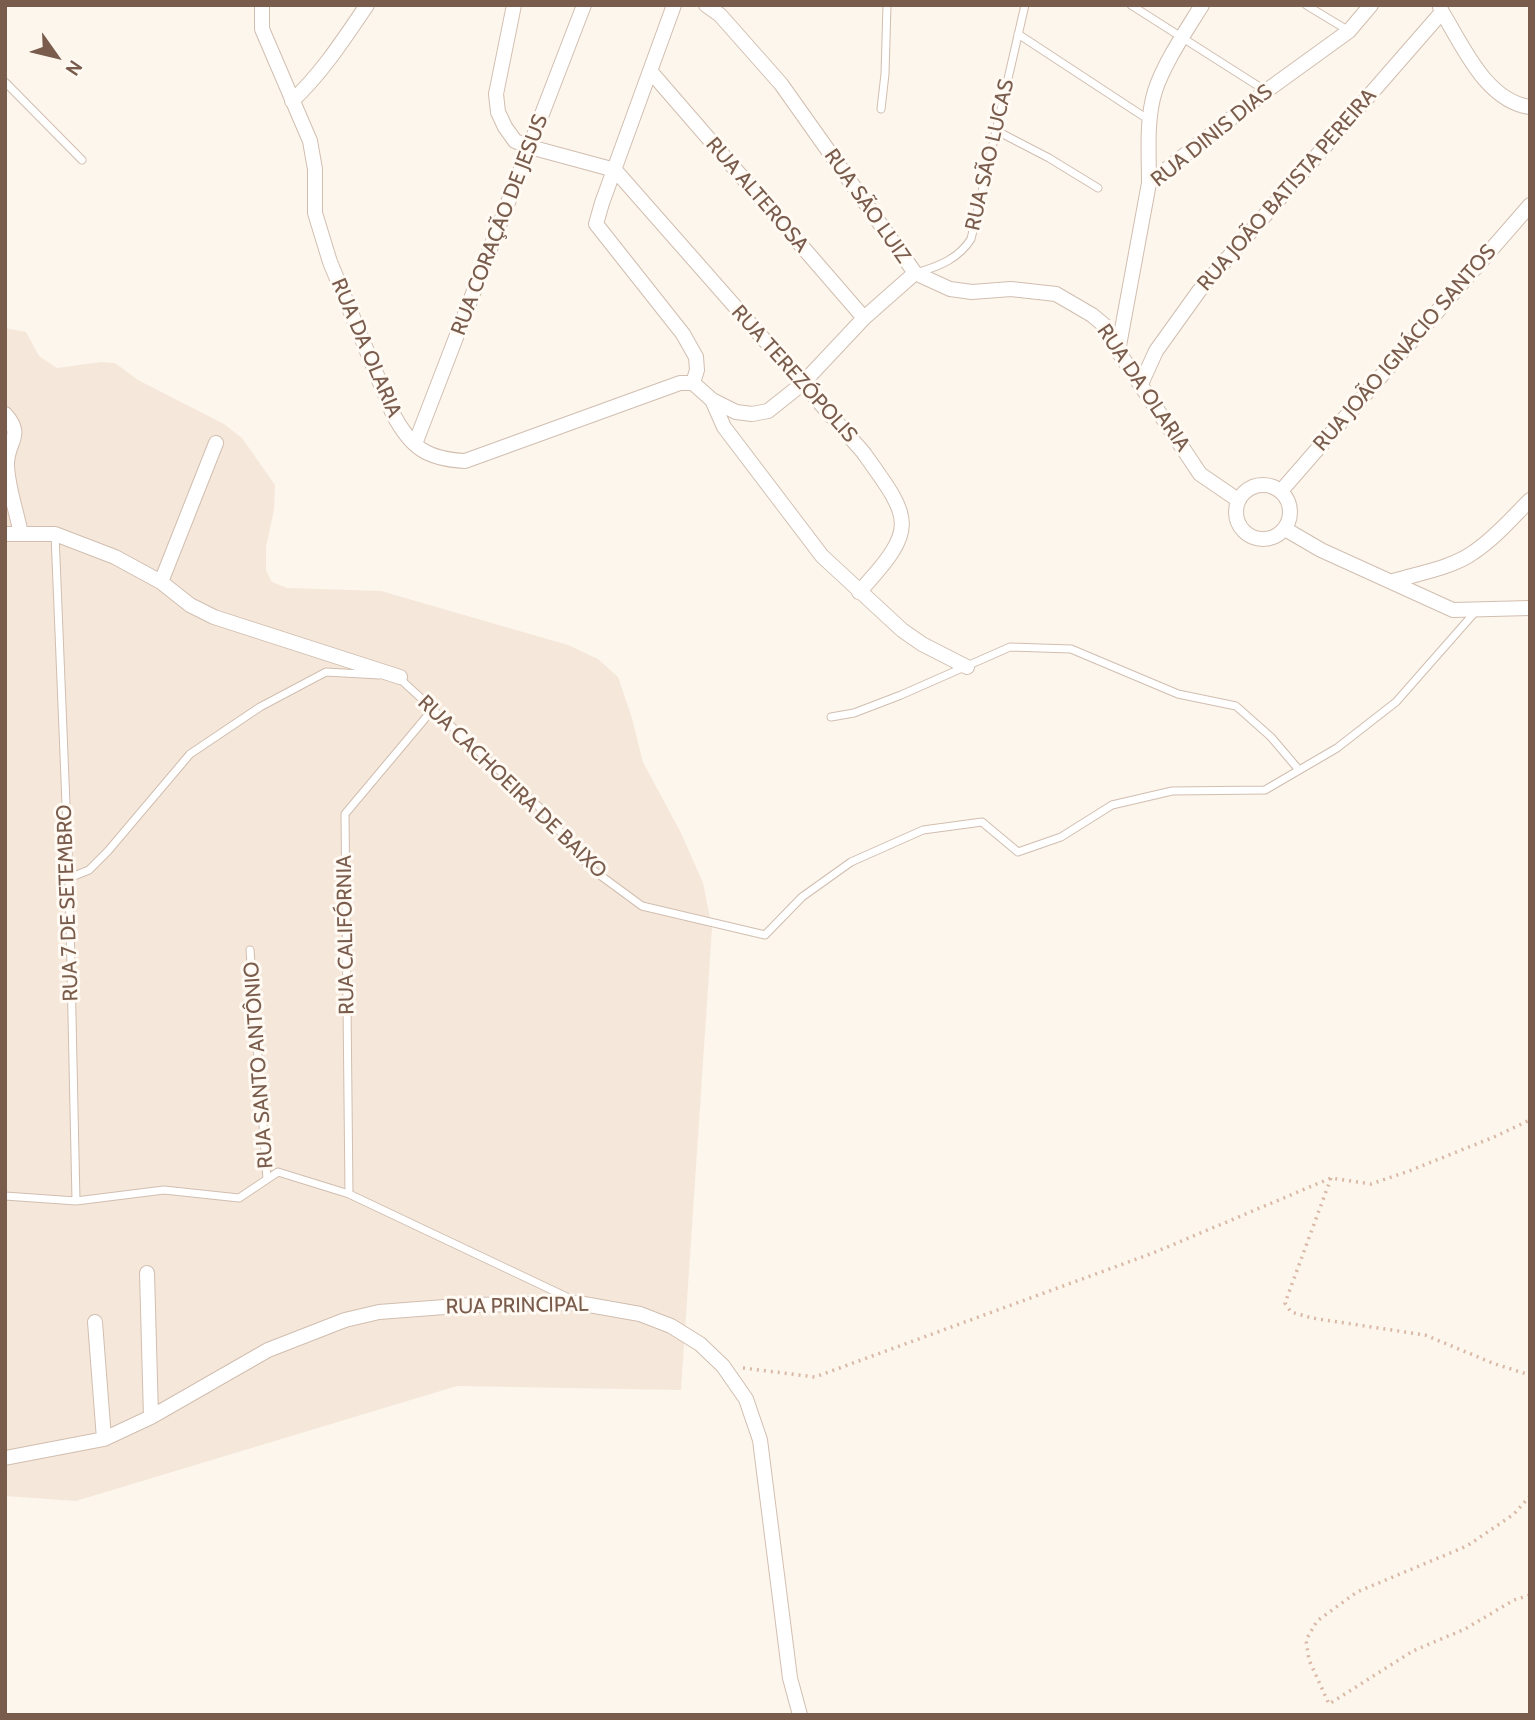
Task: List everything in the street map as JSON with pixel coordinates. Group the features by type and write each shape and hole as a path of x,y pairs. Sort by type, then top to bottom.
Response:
{"street":[{"name":"RUA DA OLARIA","path":"262,5 262,29 310,141 315,169 316,213 330,262 393,414 402,432 415,444 442,460 465,461 680,383 693,383"},
{"path":"292,101 328,61 367,5"},
{"path":"514,5 496,94 498,111 505,127 515,141 530,147 615,170"},
{"name":"RUA CORAÇÃO DE JESUS","path":"415,444 584,5"},
{"path":"674,5 596,224 683,334 696,356 697,370 693,383 712,400 724,427 822,556 902,630 922,644 967,667"},
{"name":"RUA SÃO LUIZ","path":"706,5 720,15 781,84 915,273 864,318 802,384 768,411 752,414 736,412 712,400"},
{"path":"1149,183 1150,120 1156,90 1202,5"},
{"name":"RUA DINIS DIAS","path":"1118,351 1149,183 1266,91 1349,32 1371,5"},
{"path":"1441,9 1482,75 1503,98 1514,104 1530,107"},
{"name":"RUA JOÃO BATISTA PEREIRA","path":"1141,384 1156,351 1199,291 1441,9"},
{"name":"RUA ALTEROSA","path":"651,72 864,318"},
{"name":"RUA TEREZÓPOLIS","path":"615,170 863,452 897,499 904,527 897,545 888,561 859,592"},
{"name":"RUA JOÃO IGNÁCIO SANTOS","path":"1281,491 1530,205"},
{"name":"RUA DA OLARIA","path":"915,273 950,289 972,292 1011,289 1056,295 1077,305 1104,326 1200,474 1238,500"},
{"path":"5,414 14,424 16,433 7,465 21,534"},
{"path":"161,582 216,443"},
{"path":"1257,485 1274,486 1281,491 1290,505 1285,529 1270,538 1252,537 1240,526 1236,517 1238,500 1243,493 1257,485"},
{"path":"1393,581 1473,554 1530,500"},
{"path":"1285,529 1321,550 1453,610 1530,608"},
{"path":"5,534 55,534 115,557 161,582 190,605 214,617 400,677"},
{"path":"147,1273 151,1418"},
{"name":"RUA PRINCIPAL","path":"5,1458 104,1439 151,1418 268,1350 345,1320 379,1312 578,1303 640,1314 671,1326 700,1344 723,1366 746,1399 760,1440 790,1678 800,1715"},
{"path":"95,1322 104,1439"}],"lane":[{"path":"881,109 887,5"},
{"name":"RUA SÃO LUCAS","path":"915,273 947,262 963,251 971,239 1025,5"},
{"path":"1131,5 1266,91"},
{"path":"1306,5 1349,32"},
{"path":"1018,34 1150,120"},
{"path":"5,82 82,160"},
{"path":"995,130 1098,188"},
{"name":"RUA 7 DE SETEMBRO","path":"55,534 69,878 76,1201"},
{"path":"831,717 854,713 1010,647 1071,649 1178,694 1236,706 1271,737 1299,770 1337,748 1396,702 1476,611"},
{"name":"RUA CACHOEIRA DE BAIXO","path":"69,878 89,870 108,851 190,754 261,707 326,672 400,677 539,807 593,870 642,906 765,935 802,897 851,862 923,830 982,822 1018,852 1061,837 1112,805 1172,791 1265,790 1299,770"},
{"name":"RUA CALIFÓRNIA","path":"348,1194 345,814 433,709"},
{"name":"RUA SANTO ANTÔNIO","path":"250,950 267,1179"},
{"path":"5,1196 76,1201 164,1190 239,1199 278,1172 348,1194 578,1303"}],"path":[{"path":"723,1366 815,1377 1153,1253 1331,1178 1371,1184 1470,1147 1530,1120"},
{"path":"1331,1178 1284,1303 1291,1312 1312,1318 1425,1335 1495,1364 1530,1375"},
{"path":"1530,1496 1514,1514 1467,1546 1357,1592 1317,1620 1306,1640 1309,1660 1329,1704 1413,1651 1465,1629 1514,1600 1530,1595"}],"shaded area":[{"path":"5,328 26,332 39,356 57,368 101,362 115,363 138,380 224,424 242,438 275,485 274,510 266,547 266,570 272,582 287,588 381,591 568,645 598,659 618,677 643,762 681,833 703,883 712,928 681,1390 457,1386 76,1501 5,1496"}]}
